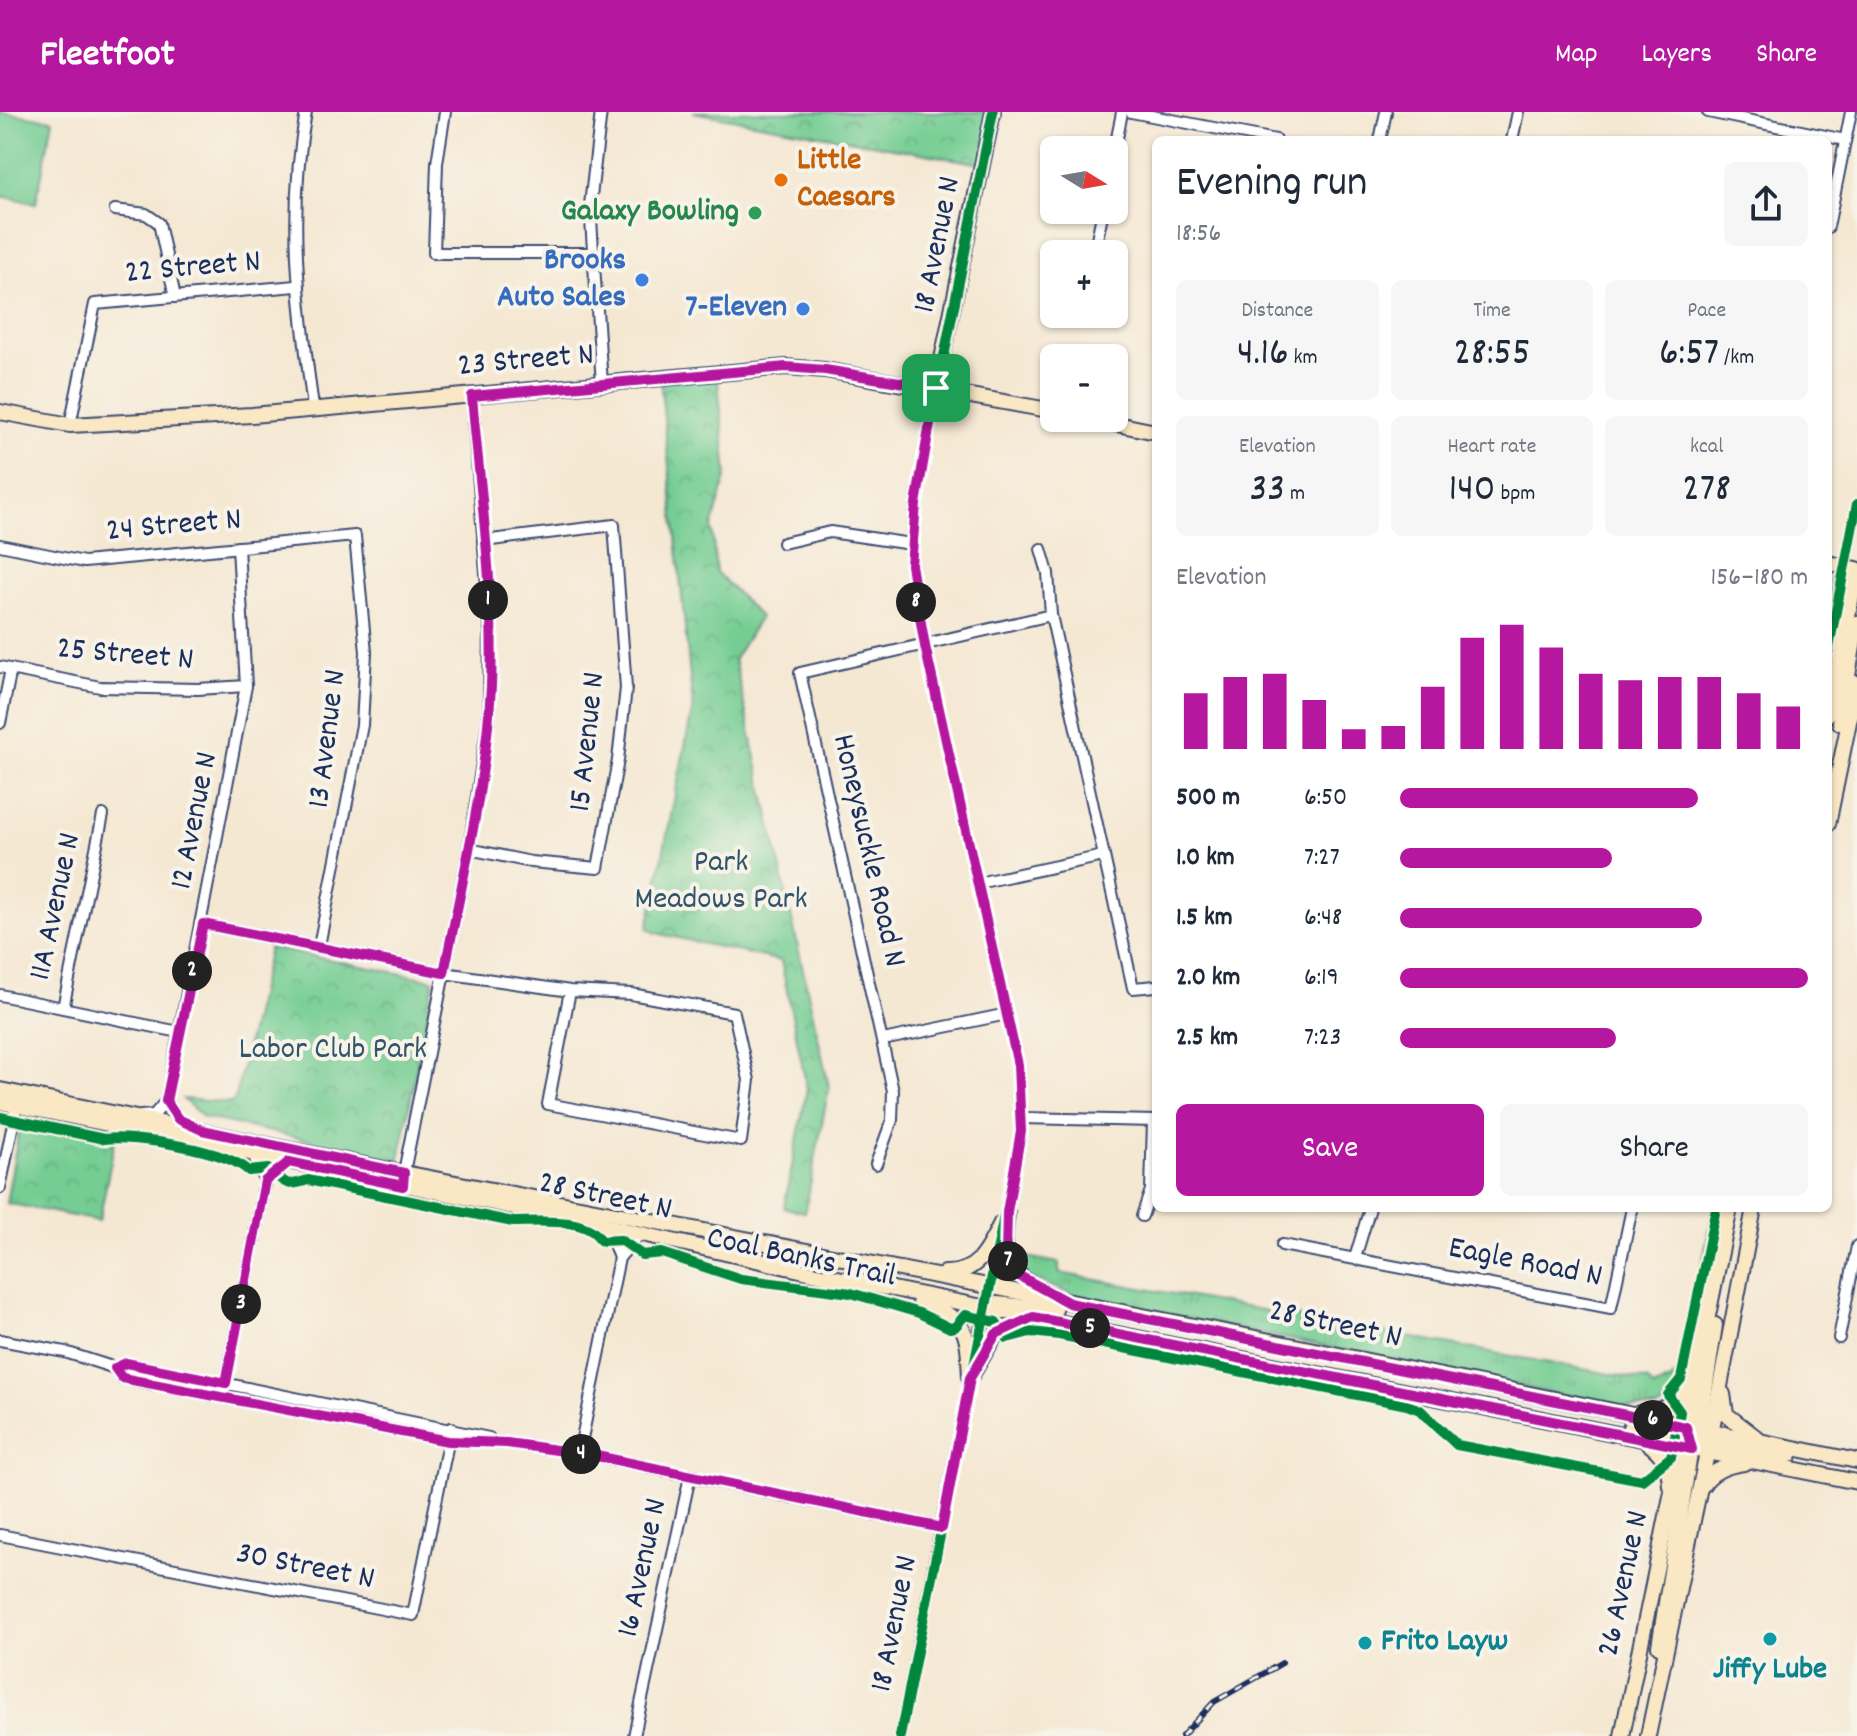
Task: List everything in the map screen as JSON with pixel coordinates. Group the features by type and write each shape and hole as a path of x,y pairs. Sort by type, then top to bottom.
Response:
{"main road":[{"name":"18 Avenue N","path":"936,388 993,112"},
{"name":"23 Street N","path":"0,412 70,425 252,415 313,407 472,396 786,367 825,370 936,388 1040,408"},
{"path":"1128,426 1152,431"},
{"path":"1832,564 1857,570 1832,694"},
{"path":"1842,755 1841,712 1857,623"},
{"path":"1832,804 1857,683"},
{"name":"28 Street N","path":"0,1090 17,1100 289,1162 403,1179 1147,1316 1620,1414 1754,1461 1857,1482"},
{"name":"28 Street N","path":"0,1102 17,1100 202,1130 813,1273 1645,1440 1764,1442 1857,1461"},
{"path":"916,1273 960,1274 973,1267 985,1256 1007,1212"},
{"path":"1007,1212 1004,1236 1009,1266 1036,1287 1069,1303"},
{"name":"26 Avenue N","path":"1622,1736 1671,1504 1722,1381 1753,1212"},
{"path":"1654,1705 1662,1612 1697,1440 1728,1214"},
{"name":"26 Avenue N","path":"1648,1736 1700,1490 1697,1440 1703,1345 1728,1214"},
{"path":"813,1273 846,1274 976,1293 991,1288"},
{"path":"896,1290 959,1323 967,1333 970,1378"},
{"path":"986,1307 1014,1303 1054,1310 1147,1316"},
{"path":"970,1378 996,1334 1033,1317"},
{"path":"1620,1414 1658,1412 1674,1404 1687,1392 1703,1345"},
{"path":"1722,1381 1726,1414 1764,1442"},
{"path":"1546,1420 1697,1440 1781,1455 1818,1453"},
{"path":"1645,1440 1661,1453 1669,1468 1671,1504"},
{"path":"1700,1490 1708,1476 1731,1464 1754,1461"},
{"path":"1629,1736 1636,1669"}],"street":[{"path":"306,112 299,151 294,217 296,286 313,407"},
{"path":"445,112 437,163 434,253 591,253"},
{"path":"601,112 590,205 602,384"},
{"path":"1117,136 1122,112"},
{"path":"1131,112 1244,136"},
{"path":"1381,136 1386,112"},
{"path":"1513,136 1518,112"},
{"path":"1708,112 1825,136"},
{"path":"1832,207 1851,112"},
{"path":"1832,137 1845,140"},
{"path":"115,210 146,214 159,223 175,297"},
{"name":"22 Street N","path":"70,425 95,304 296,286"},
{"name":"18 Avenue N","path":"900,1736 970,1378 1007,1212 1021,1118 1018,1065 925,646 911,565 911,544 936,388"},
{"path":"403,1179 486,750 491,684 472,396"},
{"name":"15 Avenue N","path":"469,849 531,862 598,868 618,760 626,688 614,525 483,541"},
{"path":"783,543 830,532 911,544"},
{"name":"24 Street N","path":"0,545 84,562 355,536"},
{"name":"13 Avenue N","path":"319,946 362,725 366,652 355,536"},
{"name":"12 Avenue N","path":"166,1101 203,924 246,686 238,547"},
{"path":"1041,549 1048,573 1051,615 1133,988 1152,986"},
{"path":"925,646 1051,615"},
{"name":"Honeysuckle Road N","path":"876,1164 889,1132 894,1105 883,1040 800,673 925,646"},
{"path":"0,723 5,668"},
{"name":"25 Street N","path":"5,668 100,687 198,689 246,686"},
{"name":"11A Avenue N","path":"63,1008 103,815"},
{"path":"978,883 1103,856"},
{"path":"203,924 444,973 570,991 633,994 734,1013 749,1080 741,1141 548,1104 570,991"},
{"path":"0,995 179,1032"},
{"path":"883,1040 1007,1014"},
{"path":"0,1188 17,1100"},
{"path":"132,1117 154,1115 166,1101 178,1119 202,1130"},
{"path":"1021,1118 1152,1122"},
{"path":"223,1397 265,1181 253,1154"},
{"path":"265,1181 289,1162"},
{"path":"1142,1216 1151,1190 1152,1167"},
{"path":"1355,1258 1369,1212"},
{"name":"Eagle Road N","path":"1282,1245 1611,1308 1631,1212"},
{"path":"607,1226 619,1258"},
{"path":"579,1453 619,1258 641,1233"},
{"path":"1839,1338 1857,1246"},
{"path":"0,1340 65,1352 115,1368 122,1378 448,1441 507,1443 579,1453 690,1476"},
{"path":"115,1368 126,1363 451,1428 507,1443"},
{"name":"30 Street N","path":"0,1535 413,1615 451,1428"},
{"name":"16 Avenue N","path":"634,1736 690,1476 942,1528"}],"green space":[{"path":"0,112 53,120 36,203 0,196"},
{"path":"693,112 993,112 982,164"},
{"name":"Park Meadows Park","path":"717,371 727,474 712,528 716,572 760,617 734,659 829,1087 805,1212 784,1208 807,1089 781,961 656,933 648,928 693,707 660,377"},
{"path":"1832,572 1842,583 1846,600 1832,676"},
{"name":"Labor Club Park","path":"269,948 434,980 399,1160 203,1117 183,1099 232,1103 235,1099"},
{"path":"30,1114 117,1130 99,1221 6,1203 20,1125 23,1117"},
{"path":"1712,1212 1729,1212 1684,1390 1658,1409 1621,1407 1077,1296 1023,1275 1012,1254 1059,1263 1059,1273 1648,1381 1653,1388 1671,1380 1682,1369"}],"railway":[{"path":"1182,1736 1214,1702 1282,1663"}],"cycle path":[{"path":"900,1736 1021,1131 1018,1065 925,646 911,565 922,466 993,112"},
{"path":"1832,632 1857,504"},
{"name":"Coal Banks Trail","path":"0,1117 104,1139 136,1139 180,1146 221,1157 249,1171 268,1169 290,1184 308,1180 513,1222 574,1224 585,1227 601,1241 621,1240 642,1255 662,1253 741,1279 851,1293 919,1313 950,1328 955,1327 965,1315 996,1322 1007,1338 1030,1332 1059,1335 1407,1405 1420,1410 1457,1445 1642,1480 1671,1457 1680,1412 1668,1395 1681,1379 1715,1212"}],"place":[{"name":"Little Caesars","path":"781,180"},
{"name":"Galaxy Bowling","path":"755,213"},
{"name":"Brooks Auto Sales","path":"642,280"},
{"name":"7-Eleven","path":"803,309"},
{"name":"Jiffy Lube","path":"1770,1639"},
{"name":"Frito Layw","path":"1365,1643"}],"route":[{"path":"786,367 825,370 936,388 916,504 911,565 919,619 1018,1065 1021,1131 1004,1236 1009,1266 1014,1273 1036,1287 1069,1303 1147,1316 1686,1427 1692,1449 1033,1317 1018,1321 996,1334 970,1378 942,1528 592,1455 507,1443 448,1441 122,1378 115,1368 126,1363 226,1383 265,1181 289,1162 403,1186 404,1173 202,1130 178,1119 166,1101 203,924 444,973 486,750 491,684 490,624 472,396 786,367"}]}
